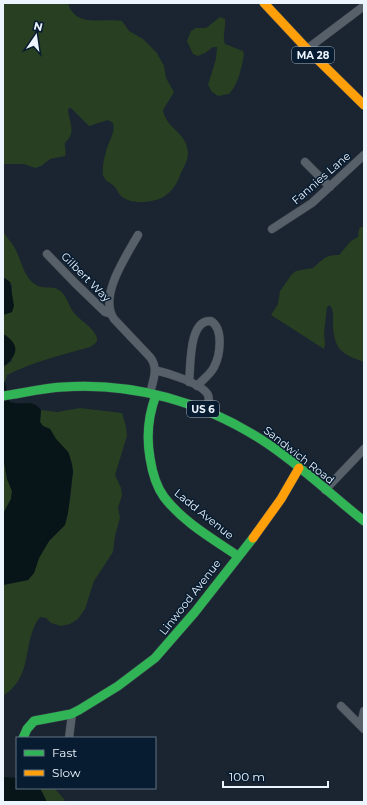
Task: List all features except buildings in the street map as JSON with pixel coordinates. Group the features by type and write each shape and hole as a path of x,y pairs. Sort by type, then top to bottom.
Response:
{"street":[{"name":"MA 28","path":"264,3 364,106"},
{"path":"307,49 364,6"},
{"name":"Fannies Lane","path":"272,229 308,206 364,155"},
{"path":"305,162 330,187"},
{"path":"111,314 109,301 113,284 121,265 138,234"},
{"name":"Gilbert Way","path":"47,254 105,312 111,314 118,325 153,360 155,370"},
{"path":"189,382 190,352 192,343 200,326 205,321 210,321 216,326 219,336 218,354 213,370 197,386"},
{"path":"153,394 155,370 189,382 208,394 209,402 206,410"},
{"name":"Sandwich Road","path":"6,395 52,388 74,387 118,389 153,394 206,410 253,435 299,468 364,521"},
{"name":"Ladd Avenue","path":"153,394 147,422 148,445 153,473 159,490 177,510 238,556"},
{"path":"325,490 364,449"},
{"name":"Linwood Avenue","path":"23,737 27,729 34,721 72,714 97,700 155,658 187,621 274,509 299,468"},
{"path":"341,706 364,728"},
{"path":"364,711 362,720 364,728"},
{"path":"69,737 72,714"}],"green space":[{"path":"3,3 68,3 72,11 83,19 122,21 129,31 143,39 157,53 164,66 166,78 174,92 163,110 168,122 184,140 188,153 187,161 178,180 167,194 157,200 143,202 130,201 124,198 114,186 105,179 103,175 104,160 113,132 113,123 108,120 89,126 71,108 69,108 68,111 71,131 70,137 65,143 65,156 50,159 41,166 35,168 24,164 3,164"},
{"path":"220,17 225,19 225,44 243,51 244,55 239,76 232,90 229,94 218,96 212,92 208,85 216,59 217,47 213,47 198,56 193,54 187,41 191,31 196,28 206,28"},
{"path":"364,227 364,362 344,353 337,345 334,332 333,312 330,305 327,307 324,349 271,315 278,304 280,291 292,274 296,271 313,268 322,260 331,255 339,255 351,241 358,237 359,229"},
{"path":"3,230 12,243 25,273 31,281 39,286 56,288 62,292 74,313 93,331 97,338 95,344 90,347 47,359 17,370 7,375 5,382 3,381 3,367 12,361 7,336 3,334 3,315 12,312 12,286 10,282 3,277"},
{"path":"80,408 122,413 126,427 127,436 115,475 121,488 122,495 118,508 120,518 115,536 113,552 94,581 85,609 78,619 70,624 61,626 51,623 46,618 40,617 34,626 24,669 20,679 13,688 3,696 3,585 28,580 34,573 39,558 49,541 65,525 70,500 73,471 72,463 68,452 56,439 50,429 43,426 40,422 41,410 57,412"},
{"path":"3,456 7,479 12,491 11,499 3,514"},
{"path":"40,789 55,789 65,802 47,802"}],"shaded area":[{"path":"3,277 10,282 14,306 12,312 3,315"},
{"path":"3,334 13,342 15,350 12,359 3,367"},
{"path":"3,381 5,382 7,395 10,402 31,403 38,406 41,410 40,422 43,426 50,429 56,439 68,452 73,471 68,513 65,525 49,541 39,558 34,573 28,580 3,585 3,514 11,499 12,491 7,479 3,456"},
{"path":"3,777 16,778 16,789 40,789 47,802 3,802"}],"traffic: fast":[{"path":"3,396 40,389 89,386 141,392 167,397 192,405 216,415 262,440 301,469 364,521"},
{"path":"156,395 151,410 148,441 152,468 159,488 164,497 189,522 238,556"},
{"path":"23,737 27,729 34,721 71,714 79,710 118,686 155,658 195,612 253,538"}],"traffic: slow":[{"path":"264,3 307,49 364,105"},
{"path":"253,538 281,499 299,468"}]}
